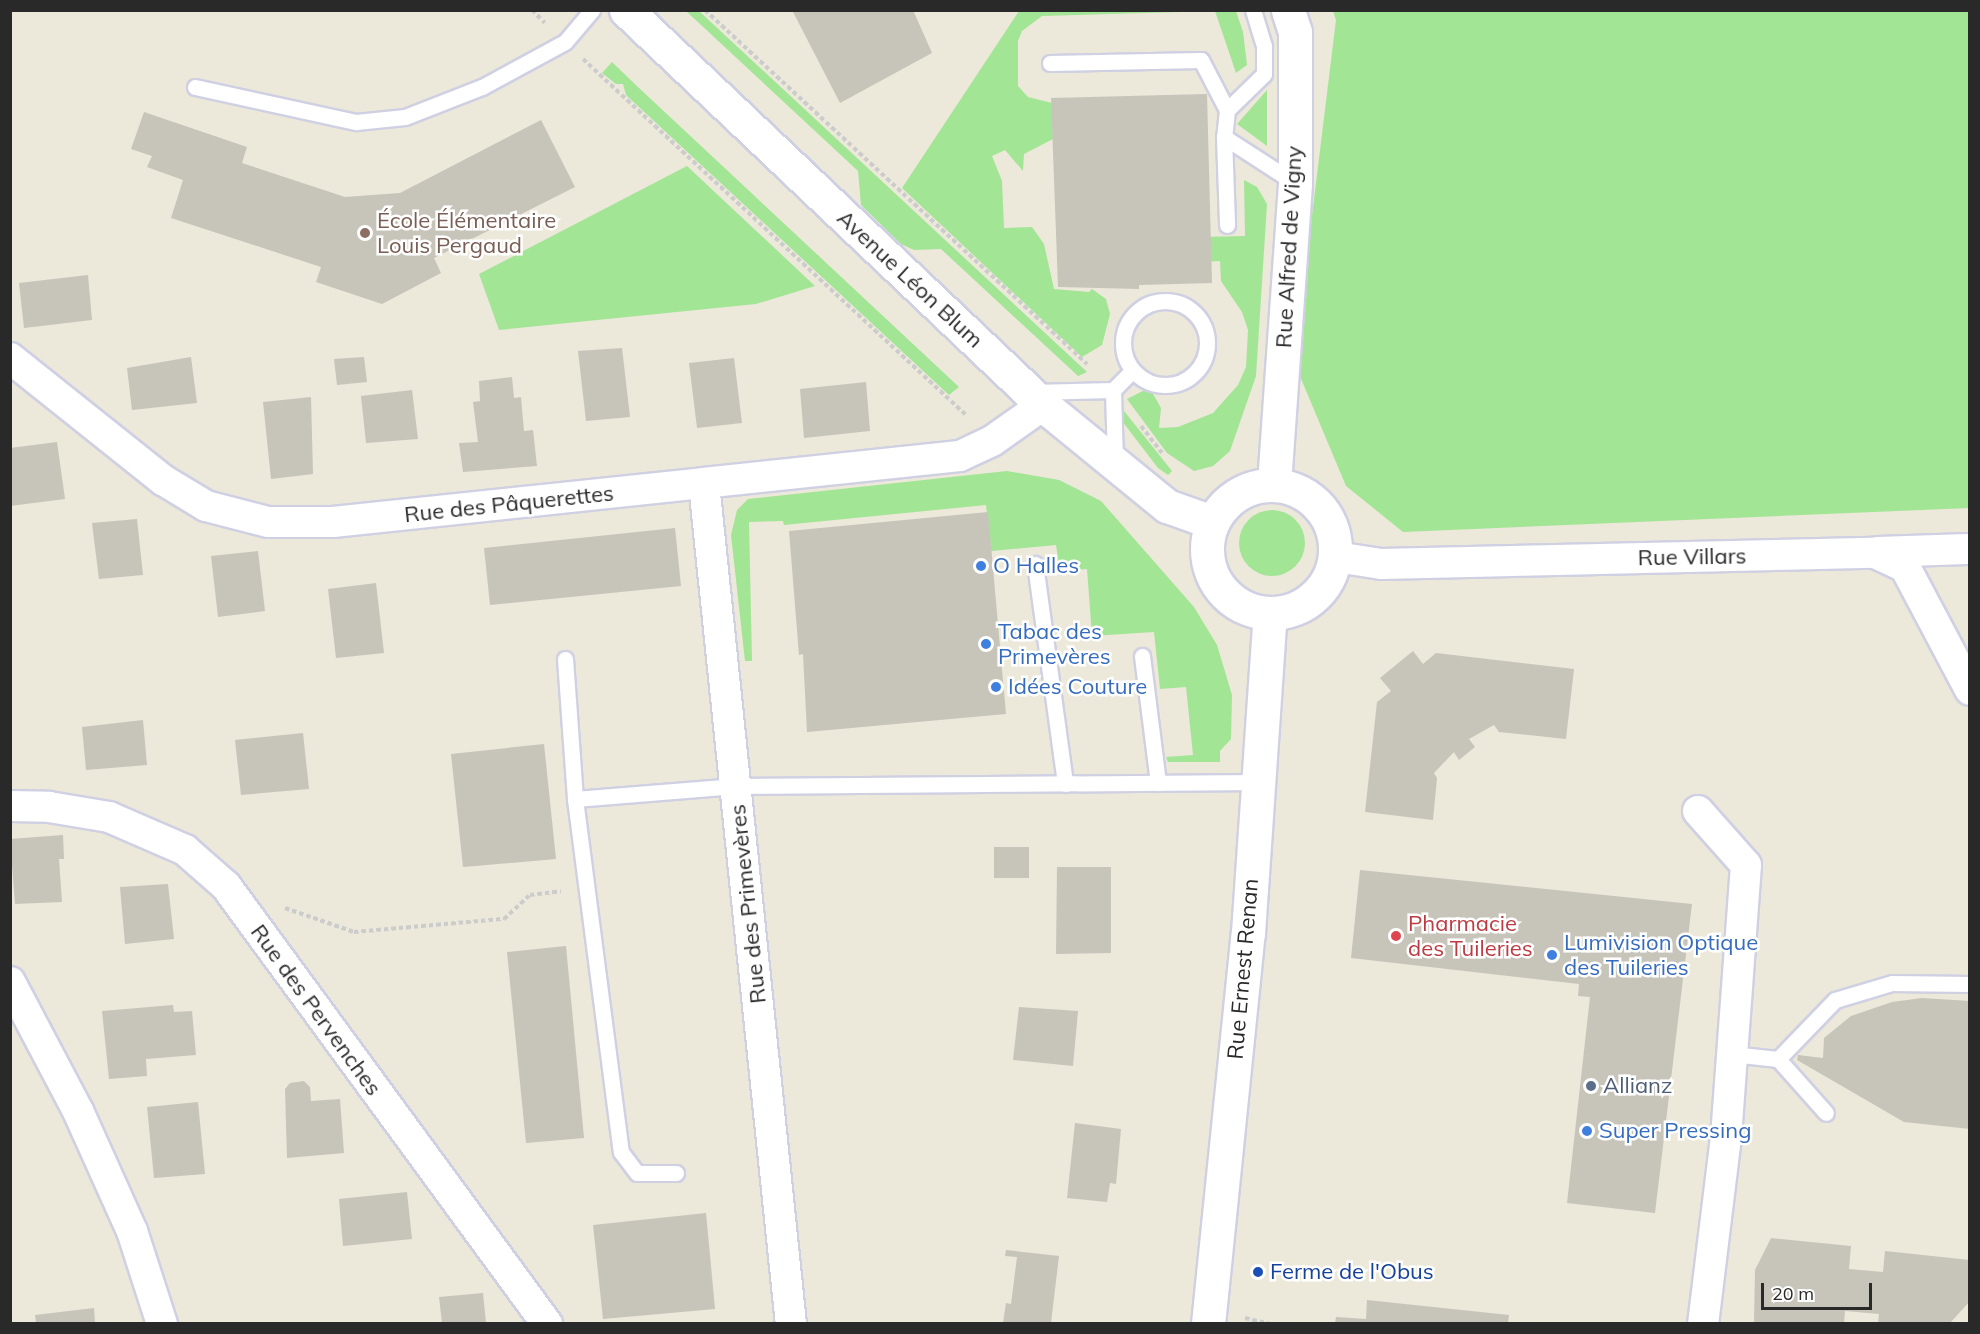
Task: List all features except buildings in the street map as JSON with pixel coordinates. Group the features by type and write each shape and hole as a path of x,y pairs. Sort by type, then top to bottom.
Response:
{"street":[{"name":"Avenue Léon Blum","path":"626,10 1036,398 1167,506 1212,522"},
{"name":"Rue Alfred de Vigny","path":"1274,484 1295,183 1295,32 1288,10"},
{"name":"Rue des Pâquerettes","path":"10,358 163,480 206,506 268,522 333,522 960,456 992,441 1036,398"},
{"name":"Rue des Primevères","path":"704,484 791,1323"},
{"path":"1274,484 1295,488 1313,499 1327,516 1335,535 1336,557 1331,575 1306,604 1270,614 1249,610 1231,599 1216,584 1208,564 1206,543 1212,522 1222,506 1237,494 1274,484"},
{"path":"1875,553 1970,549"},
{"name":"Rue Villars","path":"1336,557 1381,564 1875,553 1905,567 1970,690"},
{"name":"Rue Ernest Renan","path":"1208,1323 1248,933 1270,614"},
{"name":"Rue des Pervenches","path":"11,806 49,807 109,818 185,850 226,886 547,1323"},
{"path":"1698,811 1746,865 1732,1054 1703,1323"},
{"path":"10,982 78,1111 132,1231 162,1323"}],"lane":[{"path":"195,87 356,122 405,117 482,87 565,42 592,10"},
{"path":"1227,110 1264,74 1264,46 1253,10"},
{"path":"1050,63 1201,60 1227,110 1224,137 1227,225"},
{"path":"1224,137 1295,183"},
{"path":"1169,301 1194,312 1207,337 1207,351 1194,374 1182,382 1162,385 1143,380 1132,370 1125,358 1123,337 1131,318 1141,308 1169,301"},
{"path":"1036,398 1113,390 1132,370"},
{"path":"1113,390 1116,465"},
{"path":"1035,564 1065,784"},
{"path":"1142,656 1158,783"},
{"path":"565,659 574,799 621,1152 637,1173 676,1173"},
{"path":"574,799 735,786 1258,782"},
{"path":"1778,1059 1835,1000 1892,983 1970,984"},
{"path":"1732,1054 1778,1059 1826,1113"}],"path":[{"path":"532,10 992,441"},
{"path":"705,10 1113,390 1169,460"},
{"path":"242,909 263,900 354,932 504,919 530,895 586,887"}],"green space":[{"path":"686,11 699,11 1087,372 1078,376 941,249 914,250 901,244 861,205 858,171"},
{"path":"1019,11 1215,11 1042,16 1022,31 1018,41 1018,86 1028,97 1052,103 1053,139 1024,154 1023,171 1005,150 992,156 1002,181 1004,228 1032,227 1044,244 1054,289 1089,292 1092,289 1106,299 1110,314 1102,345 1082,357 902,188"},
{"path":"1215,11 1236,11 1243,32 1247,65 1236,73"},
{"path":"1333,11 1969,11 1969,508 1403,532 1346,486 1294,362 1336,20"},
{"path":"612,62 959,387 949,395 626,95 623,84 616,84 602,73"},
{"path":"1267,90 1267,146 1237,124"},
{"path":"687,166 815,286 756,304 499,330 479,274"},
{"path":"1244,180 1257,187 1267,204 1256,376 1230,451 1213,466 1194,471 1167,453 1127,399 1143,391 1152,392 1161,408 1159,428 1178,427 1213,413 1238,385 1246,367 1248,330 1242,312 1221,281 1220,261 1201,262 1201,237 1245,236"},
{"path":"1120,406 1172,471 1168,475 1158,468 1122,421"},
{"path":"1007,471 1059,480 1101,501 1194,607 1217,645 1232,695 1231,739 1220,751 1220,762 1168,762 1166,757 1193,755 1186,687 1160,689 1154,632 1092,636 1087,569 1060,571 1056,545 991,551 986,505 784,525 783,521 749,522 752,661 745,661 731,535 737,510 748,499"},
{"path":"1272,510 1285,513 1295,520 1302,530 1305,543 1302,556 1295,566 1285,573 1272,576 1259,573 1249,566 1242,556 1239,543 1242,530 1249,520 1259,513"}],"place":[{"name":"École Élémentaire Louis Pergaud","path":"365,233"},
{"name":"O Halles","path":"981,566"},
{"name":"Tabac des Primevères","path":"986,644"},
{"name":"Idées Couture","path":"996,687"},
{"name":"Pharmacie des Tuileries","path":"1396,936"},
{"name":"Lumivision Optique des Tuileries","path":"1552,955"},
{"name":"Allianz","path":"1591,1086"},
{"name":"Super Pressing","path":"1587,1131"},
{"name":"Ferme de l'Obus","path":"1258,1272"}]}
